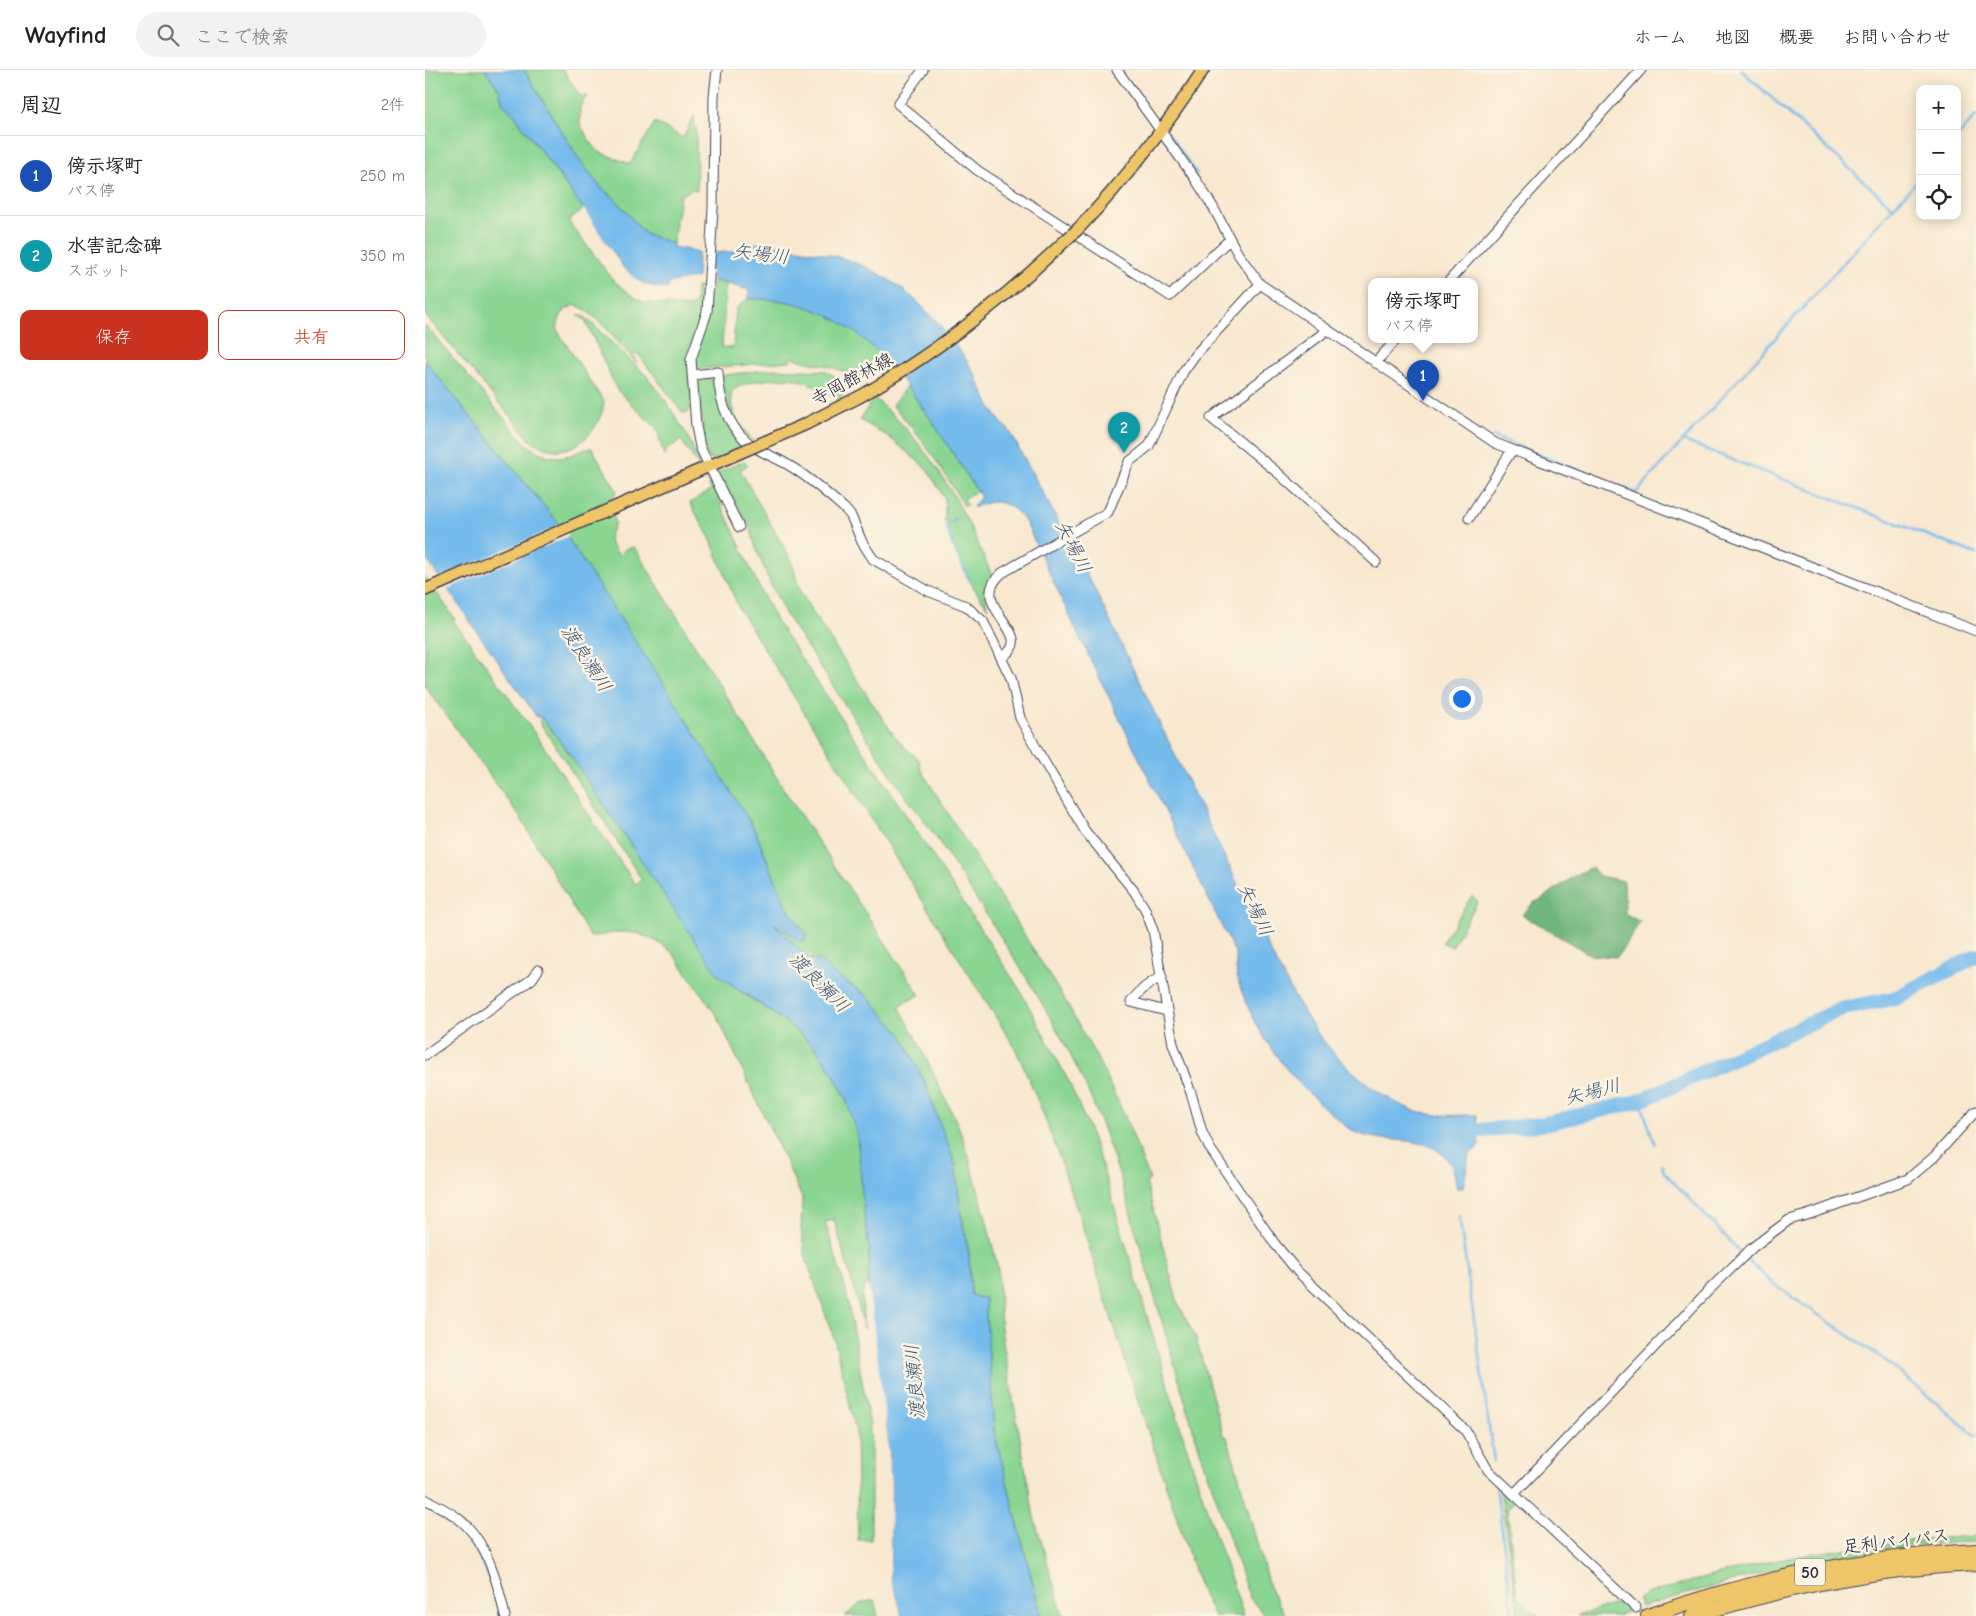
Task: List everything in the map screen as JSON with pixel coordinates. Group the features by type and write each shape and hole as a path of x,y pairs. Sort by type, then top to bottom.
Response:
{"highway":[{"name":"足利バイパス","path":"1642,1612 1783,1577 1852,1563 1908,1556 1976,1551"},
{"name":"足利バイパス","path":"1692,1616 1784,1589 1857,1575 1901,1569 1976,1564"}],"main road":[{"name":"寺岡館林線","path":"425,590 806,424 881,385 929,354 978,318 1078,229 1120,184 1162,132 1203,70"}],"street":[{"path":"717,70 714,96 713,208 706,318 691,359 699,447 707,468 739,528"},
{"path":"923,70 898,104 977,170 1170,296 1230,239"},
{"path":"1117,70 1196,180 1243,262 1260,284 1489,440 1976,631"},
{"path":"1452,278 1641,70"},
{"path":"1002,657 1011,648 1013,636 991,603 990,596 993,582 1002,573 1105,516 1111,508 1129,462 1149,446 1183,372 1195,355 1260,284"},
{"path":"1326,329 1322,334 1211,418 1278,473 1376,562"},
{"path":"1375,363 1393,343"},
{"path":"693,375 718,372 723,404 727,416 738,434 756,448 792,466 845,509 851,516 867,551 879,564 928,591 961,603 983,620 1011,678 1020,718 1039,753 1085,831 1134,892 1145,909 1153,930 1173,1044 1191,1092 1202,1132 1222,1169 1275,1244 1303,1278 1465,1430 1488,1470 1642,1612"},
{"path":"1469,518 1512,450"},
{"path":"425,1056 532,979 538,970"},
{"path":"1162,977 1154,980 1137,994 1131,1002 1166,1011"},
{"path":"1514,1494 1709,1290 1753,1247 1789,1220 1907,1179 1934,1157 1976,1111"},
{"path":"425,1499 459,1519 470,1530 483,1550 495,1576 505,1616"}],"green space":[{"path":"425,70 485,70 499,90 503,103 584,209 568,221 614,281 631,295 643,302 689,307 695,305 696,287 707,288 702,319 686,356 692,396 691,408 688,412 683,413 637,353 633,356 637,363 590,313 575,305 562,314 557,330 604,402 603,410 596,426 577,445 560,450 545,448 531,441 425,315"},
{"path":"524,70 563,70 580,96 587,96 580,107 580,124 589,140 599,152 630,164 655,122 683,138 694,116 697,191 692,189 680,196 673,244 644,233 615,199 601,188 580,161"},
{"path":"713,280 726,284 722,347 733,348 736,308 748,299 757,298 800,304 815,309 844,324 882,355 861,381 834,368 793,357 790,361 700,369 694,363"},
{"path":"578,315 585,317 645,374 663,397 687,435 700,464 698,465 681,440 667,449 664,456 657,429 617,390 585,320"},
{"path":"425,325 525,443 542,454 554,457 566,456 592,448 617,491 610,502 615,523 609,537 610,543 619,555 625,549 634,547 788,796 920,995 899,1006 958,1125 985,1214 998,1269 1001,1330 1034,1517 1063,1616 1041,1616 994,1431 985,1299 971,1294 969,1254 961,1213 955,1164 924,1081 902,1036 866,995 835,975 820,960 809,959 771,921 804,943 806,934 786,906 755,830 558,523 425,361"},
{"path":"773,369 826,371 839,379 853,381 839,400 812,385 794,379 769,379 740,386 731,395 732,408 740,425 753,442 740,427 731,412 725,396 722,377 725,375"},
{"path":"708,377 714,380 722,414 735,437 738,449 715,460 709,459 706,452 698,386 702,379"},
{"path":"907,386 945,440 977,491 964,498 967,505 964,506 931,453 892,405"},
{"path":"874,398 913,436 944,479 957,502 992,576 985,591 988,608 969,579 947,527 958,519 956,517 945,523 945,499 927,469 889,437 860,420"},
{"path":"744,461 748,465 740,470 791,560 800,591 891,731 905,748 919,759 921,770 1063,997 1097,1058 1125,1116 1150,1180 1146,1182 1175,1293 1196,1338 1223,1435 1227,1437 1240,1480 1269,1587 1286,1616 1265,1616 1250,1598 1246,1588 1194,1432 1120,1177 1097,1112 1080,1074 1046,1010 1008,949 945,851 905,796 786,615 755,546 750,526 717,473"},
{"path":"706,478 709,478 777,622 1020,990 1068,1080 1092,1136 1183,1436 1244,1616 1214,1616 1200,1588 1056,1148 1014,1046 739,609 710,538 690,503 711,490"},
{"path":"425,576 455,619 453,620 536,735 635,884 642,880 539,721 542,718 566,749 732,986 783,1020 816,1048 833,1073 846,1098 857,1135 869,1250 869,1279 862,1295 864,1329 834,1220 825,1222 846,1291 869,1420 871,1442 871,1540 858,1540 856,1431 835,1342 805,1255 801,1229 802,1198 785,1160 717,1016 672,952 656,941 636,933 620,932 590,937 522,820 425,686"},
{"path":"1592,867 1599,876 1624,881 1625,913 1640,922 1617,957 1591,955 1522,915 1533,903 1574,876"},
{"path":"1472,896 1478,901 1452,947 1442,942"},
{"path":"1500,1487 1515,1501 1507,1509 1517,1597 1539,1616 1518,1616"},
{"path":"1976,1536 1976,1542 1933,1544 1891,1549 1807,1563 1641,1607 1638,1599 1646,1594 1701,1579 1794,1557 1885,1544"},
{"path":"874,1600 878,1616 845,1616 861,1603"},
{"path":"1619,1603 1631,1609 1618,1616 1577,1616"}],"water":[{"path":"485,70 524,70 580,161 601,188 615,199 644,233 673,244 673,247 698,252 697,278 670,283 668,289 647,284 628,274 565,183 503,103 499,90"},
{"path":"751,243 830,255 874,271 906,292 948,334 975,374 997,417 1009,430 1091,582 1277,965 1312,1026 1351,1070 1391,1100 1427,1114 1477,1115 1479,1147 1469,1154 1463,1188 1457,1188 1451,1165 1442,1154 1432,1147 1419,1143 1363,1135 1348,1128 1300,1085 1274,1052 1262,1035 1244,997 1237,977 1236,955 1077,632 1026,523 1010,506 997,502 982,504 974,508 973,506 981,497 923,408 888,364 870,345 850,329 828,316 804,306 778,300 748,299 749,290 713,280 708,253 750,251"},
{"name":"渡良瀬川","path":"425,361 558,523 677,705 755,830 786,906 806,934 804,943 774,924 809,959 820,960 835,975 866,995 902,1035 924,1081 955,1164 961,1213 969,1254 971,1294 975,1297 985,1298 994,1431 1041,1616 901,1616 897,1597 890,1579 891,1485 888,1440 868,1297 869,1250 857,1135 846,1098 833,1073 816,1048 783,1020 718,975 566,749 542,718 537,717 425,558"}],"pier":[{"path":"584,209 623,268 638,281 651,287 668,289 670,283 697,278 696,281 672,285 669,291 651,289 636,283 621,270 582,210"},
{"path":"562,525 569,536 447,589 538,720 425,562 425,558 439,578"},
{"path":"868,1283 888,1440 891,1485 890,1579 897,1597 901,1616 898,1616 895,1597 887,1579 888,1485 885,1440 865,1288"}],"waterway":[{"path":"1741,70 1893,208"},
{"path":"1961,133 1976,116"},
{"path":"1166,130 1197,174"},
{"path":"1492,436 1636,493 1916,182"},
{"path":"1684,441 1976,554"},
{"path":"957,518 946,525 953,546 970,581"},
{"name":"矢場川","path":"1457,1133 1543,1124 1640,1101 1841,1009 1896,998 1976,956"},
{"path":"1640,1101 1655,1144"},
{"path":"1662,1164 1664,1172 1742,1254"},
{"path":"1459,1215 1494,1461"},
{"path":"1746,1258 1773,1284 1882,1358 1976,1436"},
{"path":"1496,1485 1513,1616"},
{"path":"425,1506 461,1530 474,1547 485,1570 499,1616"}],"place":[{"name":"傍示塚町","path":"1423,401"},
{"name":"水害記念碑","path":"1124,453"}]}
